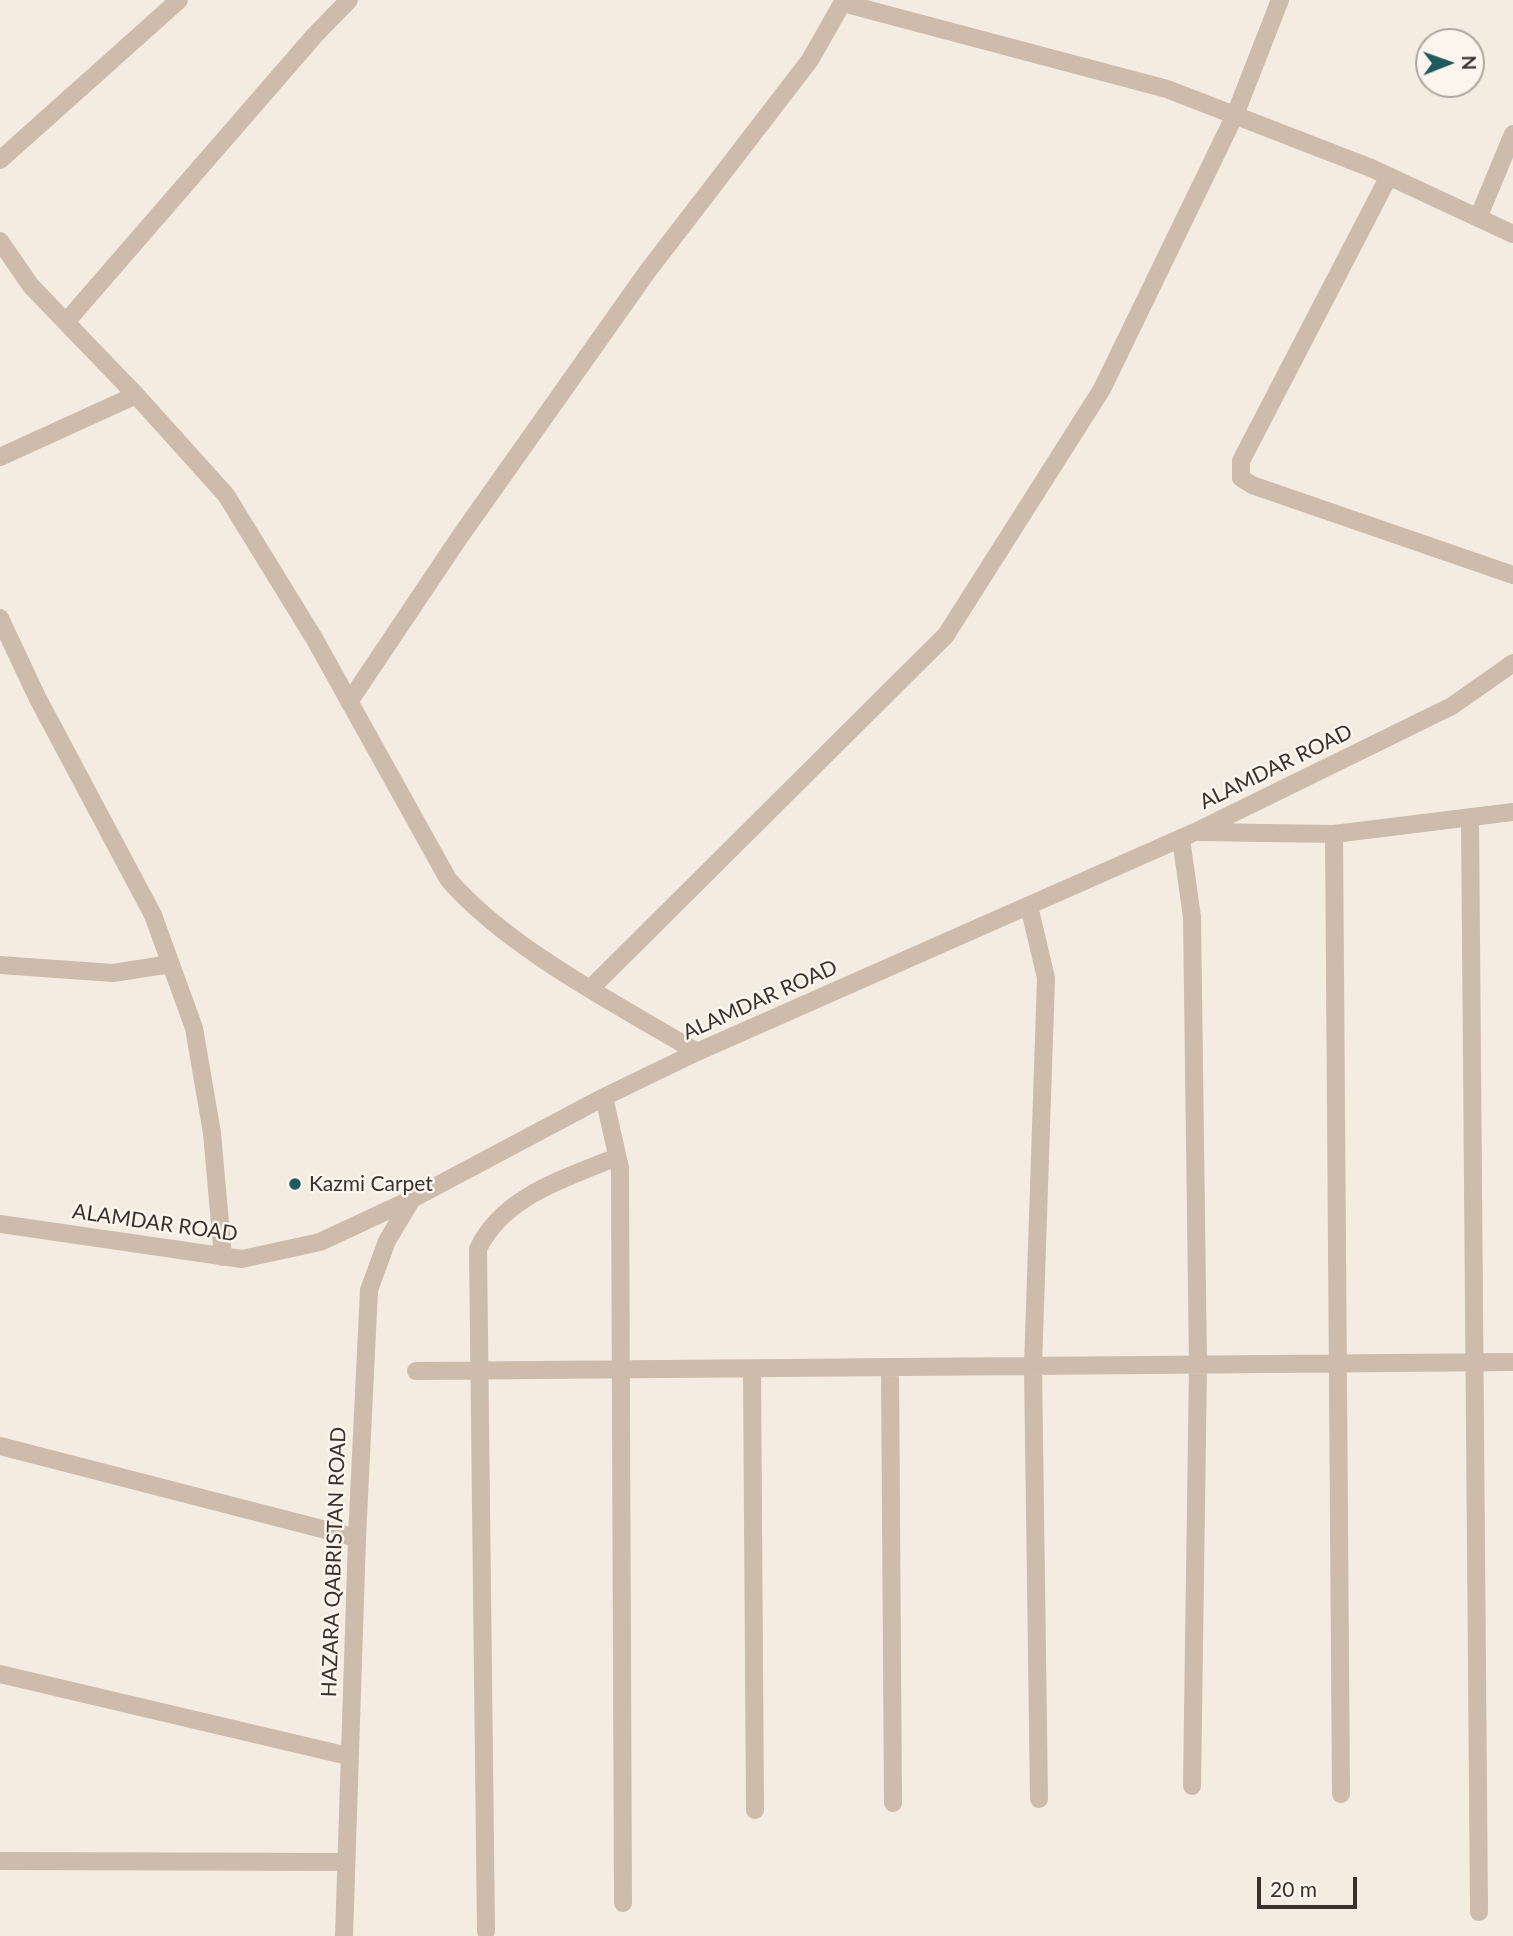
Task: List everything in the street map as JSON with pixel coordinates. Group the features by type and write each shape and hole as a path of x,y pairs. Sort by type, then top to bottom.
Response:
{"street":[{"path":"66,322 315,35 349,0"},
{"path":"590,989 946,635 1102,389 1235,115 1280,0"},
{"path":"349,702 459,538 648,272 810,60 844,1 1167,89 1389,176 1513,234"},
{"path":"0,160 171,2"},
{"path":"1478,218 1513,134"},
{"path":"1389,176 1241,461 1241,478 1252,485 1513,575"},
{"path":"0,241 31,286 136,395 226,495 349,702 448,879 474,909 590,989 697,1052"},
{"path":"0,457 136,395"},
{"path":"0,618 37,697 153,915 172,964 194,1028 212,1133 223,1257"},
{"name":"ALAMDAR ROAD","path":"0,1224 242,1259 320,1242 412,1199 604,1097 697,1052 1188,836 1452,706 1513,663"},
{"path":"1192,1786 1198,1365 1192,917 1188,836 1334,834 1513,813"},
{"path":"1470,818 1479,1912"},
{"path":"1334,834 1341,1794"},
{"path":"1029,905 1046,978 1033,1366 1039,1799"},
{"path":"0,965 113,973 172,964"},
{"path":"604,1097 620,1168 623,1903"},
{"path":"486,1931 478,1249 487,1229 532,1192 617,1157"},
{"name":"HAZARA QABRISTAN ROAD","path":"344,1936 356,1538 369,1290 387,1241 412,1199"},
{"path":"416,1371 1513,1363"},
{"path":"890,1367 893,1803"},
{"path":"752,1369 755,1810"},
{"path":"0,1446 356,1538"},
{"path":"0,1674 348,1756"},
{"path":"0,1861 345,1862"}],"place":[{"name":"Kazmi Carpet","path":"295,1184"}]}
